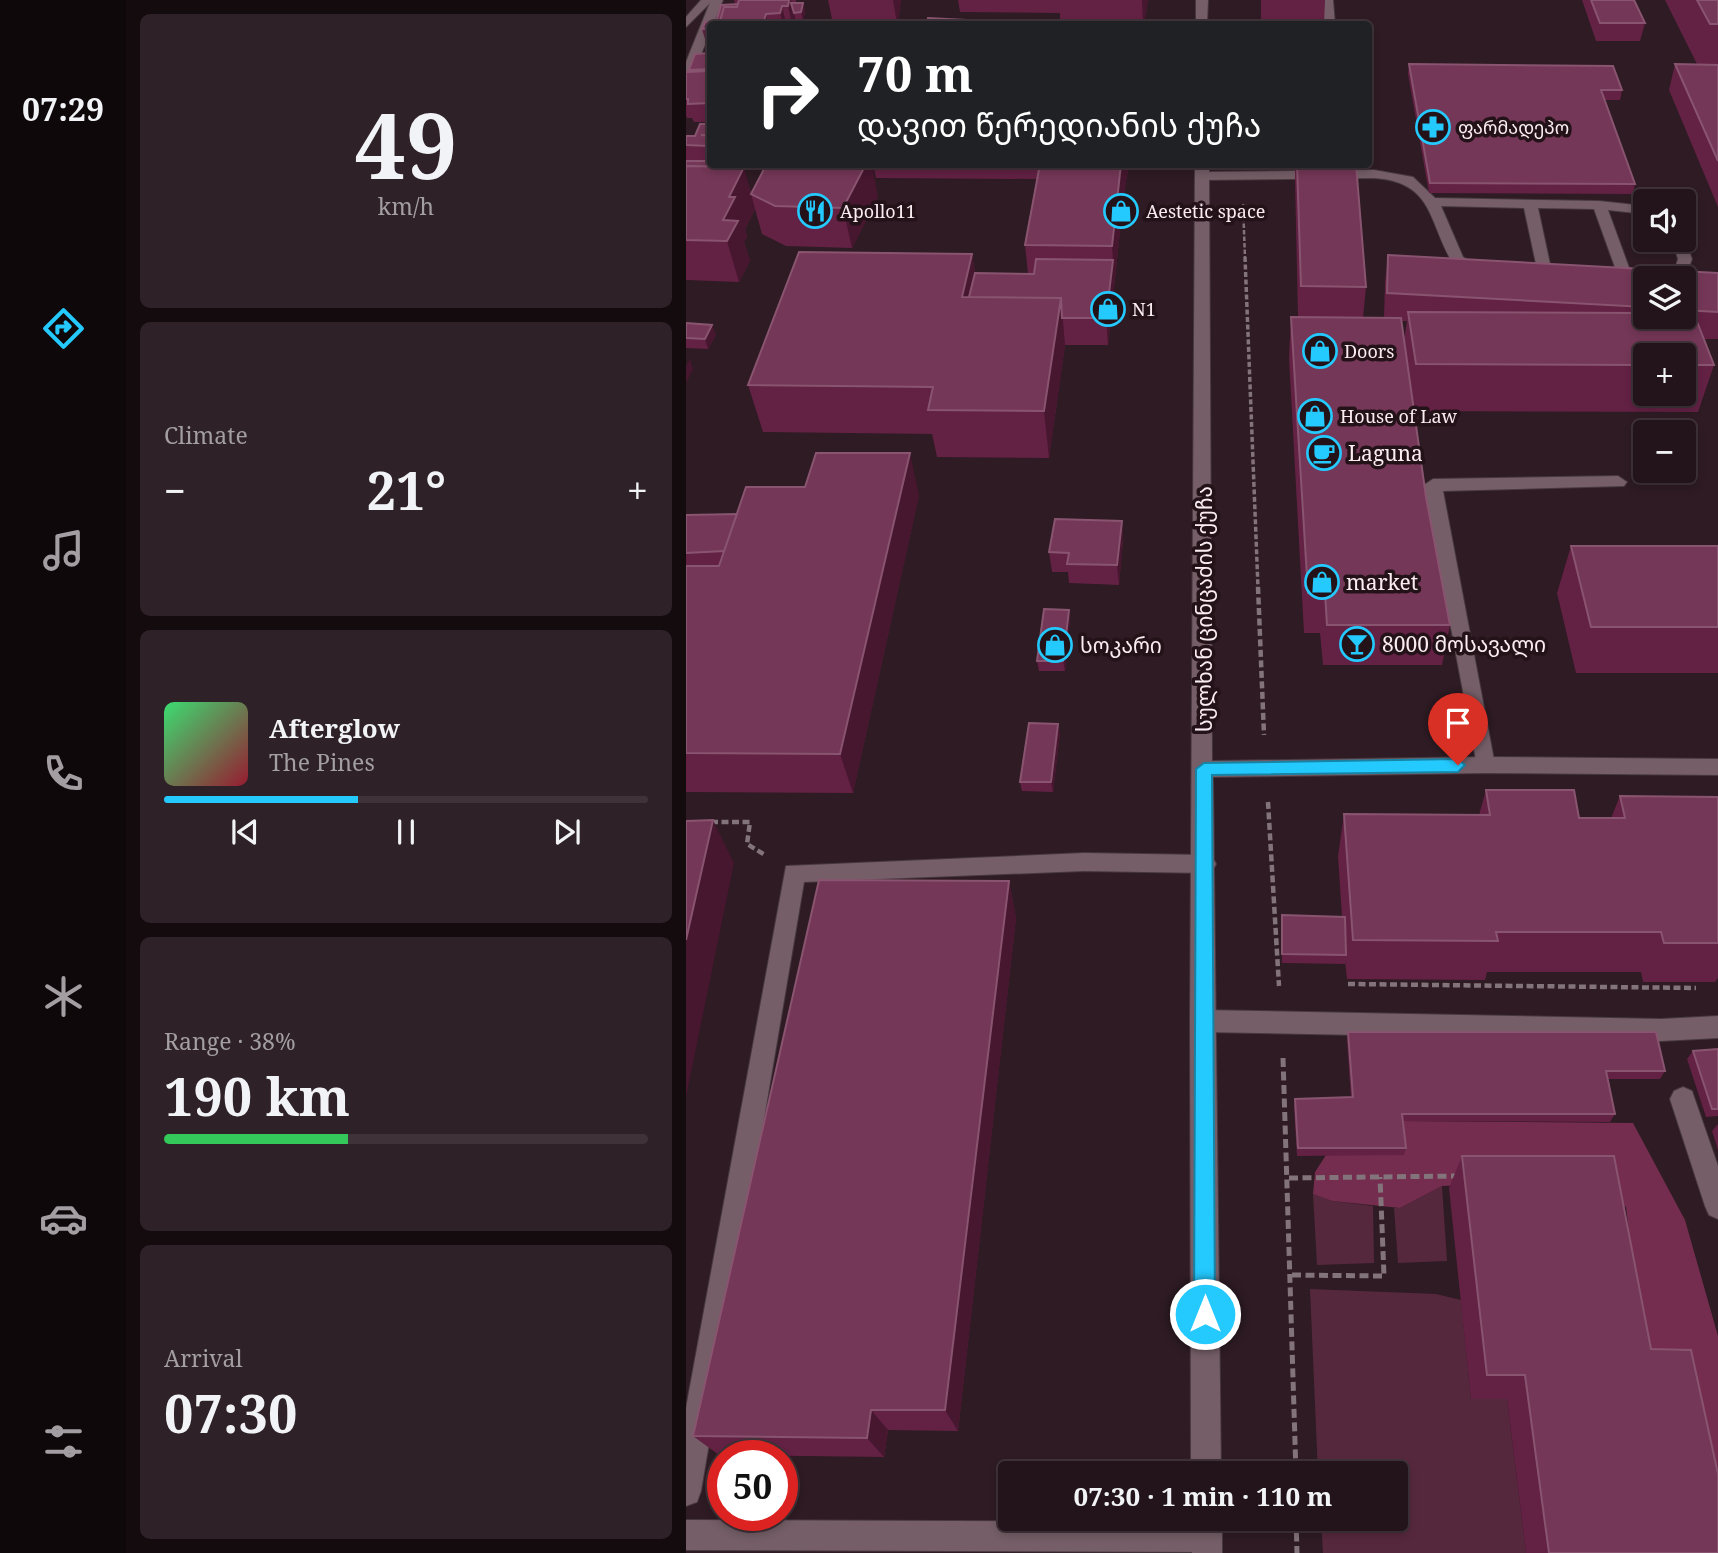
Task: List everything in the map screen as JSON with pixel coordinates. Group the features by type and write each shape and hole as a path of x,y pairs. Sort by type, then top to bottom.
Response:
{"main road":[{"path":"686,24 707,0"},
{"path":"709,21 717,0"},
{"path":"1202,0 1202,21"},
{"path":"1327,0 1330,21"},
{"path":"686,77 707,25"},
{"path":"1202,170 1242,175 1374,174 1398,177 1414,183 1441,218 1457,259 1469,268 1497,274"},
{"name":"სულხან ცინცაძის ქუჩა","path":"1202,170 1205,864 1202,1021 1206,1461"},
{"path":"1429,202 1599,205 1633,209"},
{"path":"1530,204 1547,278"},
{"path":"1599,205 1622,284 1633,284"},
{"path":"1485,765 1433,485 1618,482"},
{"path":"1204,769 1485,765 1718,767"},
{"path":"686,1491 794,873 1084,862 1205,864"},
{"path":"1202,1021 1661,1030 1718,1027"},
{"path":"1683,1099 1718,1206"},
{"path":"686,1535 1207,1536"}],"path":[{"path":"1242,175 1264,735"},
{"path":"1268,802 1289,1178 1296,1461"},
{"path":"699,822 750,822 747,844"},
{"path":"1279,983 1293,983"},
{"path":"1334,984 1704,988"},
{"path":"1289,1178 1462,1175"},
{"path":"1292,1275 1384,1276 1380,1177"},
{"path":"1296,1531 1297,1553"}],"shaded area":[{"path":"1400,1121 1633,1123 1685,1220 1718,1336 1718,1553 1644,1354 1626,1207 1588,1181 1442,1186 1400,1208 1332,1201 1313,1194 1315,1172 1326,1155 1404,1155"},
{"path":"1442,1186 1447,1261 1398,1263 1394,1208 1400,1208"},
{"path":"1313,1194 1332,1201 1373,1206 1374,1263 1317,1265"},
{"path":"1310,1289 1436,1294 1461,1300 1471,1399 1507,1399 1526,1553 1323,1553 1322,1531 1408,1531 1408,1461 1317,1461"}],"building":[{"path":"739,0 789,0 788,6 782,6 780,13 766,14 764,21 720,21 724,7 737,7"},
{"path":"1591,0 1634,0 1645,23 1600,23"},
{"path":"1697,0 1718,0 1718,24 1710,24"},
{"path":"791,3 803,3 801,12 794,13"},
{"path":"738,4 737,7 724,7 720,21 716,21 721,5"},
{"path":"928,18 985,21 927,21"},
{"path":"707,53 707,69 689,70 695,54"},
{"path":"1409,64 1613,66 1622,90 1601,90 1635,184 1430,183"},
{"path":"1675,64 1718,65 1718,161"},
{"path":"707,71 707,103 688,104 686,72"},
{"path":"700,124 707,124 707,135 701,135 707,136 707,146 686,145 686,136 695,136"},
{"path":"686,161 707,161 707,166 686,168"},
{"path":"686,168 744,168 729,197 735,197 723,220 738,221 727,241 686,240"},
{"path":"864,168 843,208 775,206 751,194 764,169"},
{"path":"1039,168 1121,168 1112,246 1025,245"},
{"path":"1297,168 1356,168 1366,287 1301,286"},
{"path":"799,252 972,254 962,297 1061,298 1044,411 928,410 933,387 748,385"},
{"path":"1388,255 1633,268 1633,306 1387,293"},
{"path":"1036,259 1113,260 1106,318 1062,318 1061,298 969,297 975,273 1034,274"},
{"path":"1696,272 1718,273 1718,312 1696,311"},
{"path":"1408,312 1633,313 1633,329 1696,329 1696,319 1714,365 1696,365 1696,343 1633,343 1633,365 1416,364"},
{"path":"1291,317 1401,318 1426,497 1450,625 1327,625 1325,593 1308,593"},
{"path":"686,323 712,325 705,339 686,338"},
{"path":"816,453 910,453 840,754 686,753 686,566 719,566 746,487 805,487"},
{"path":"737,514 724,551 686,553 686,515"},
{"path":"1055,519 1122,521 1117,565 1067,564 1069,553 1049,552"},
{"path":"1571,546 1718,546 1718,627 1591,627"},
{"name":"სოკარი","path":"1044,609 1069,610 1063,661 1037,661"},
{"path":"1029,723 1058,724 1051,782 1020,782"},
{"path":"1486,790 1574,790 1579,818 1625,818 1620,796 1718,797 1718,943 1664,943 1661,932 1496,932 1498,941 1353,940 1344,814 1490,815"},
{"path":"713,820 686,940 686,821"},
{"path":"819,880 1009,881 945,1410 871,1410 867,1438 693,1436"},
{"path":"1282,915 1345,917 1346,955 1282,954"},
{"path":"1348,1032 1656,1032 1665,1071 1606,1071 1615,1114 1402,1114 1406,1148 1298,1148 1295,1099 1353,1097"},
{"path":"1718,1049 1718,1109 1712,1109 1693,1051"},
{"path":"1462,1156 1614,1156 1651,1349 1691,1350 1718,1474 1718,1553 1549,1553 1525,1375 1487,1375"}],"place":[{"name":"ფარმადეპო","path":"1433,127"},
{"name":"Apollo11","path":"815,211"},
{"name":"Aestetic space","path":"1121,211"},
{"name":"N1","path":"1108,309"},
{"name":"Doors","path":"1320,351"},
{"name":"House of Law","path":"1315,416"},
{"name":"Laguna","path":"1324,453"},
{"name":"market","path":"1322,582"},
{"name":"8000 მოსავალი","path":"1357,644"},
{"name":"სოკარი","path":"1055,645"}],"route":[{"path":"1205,1314 1202,1021 1204,769 1458,765"}]}
